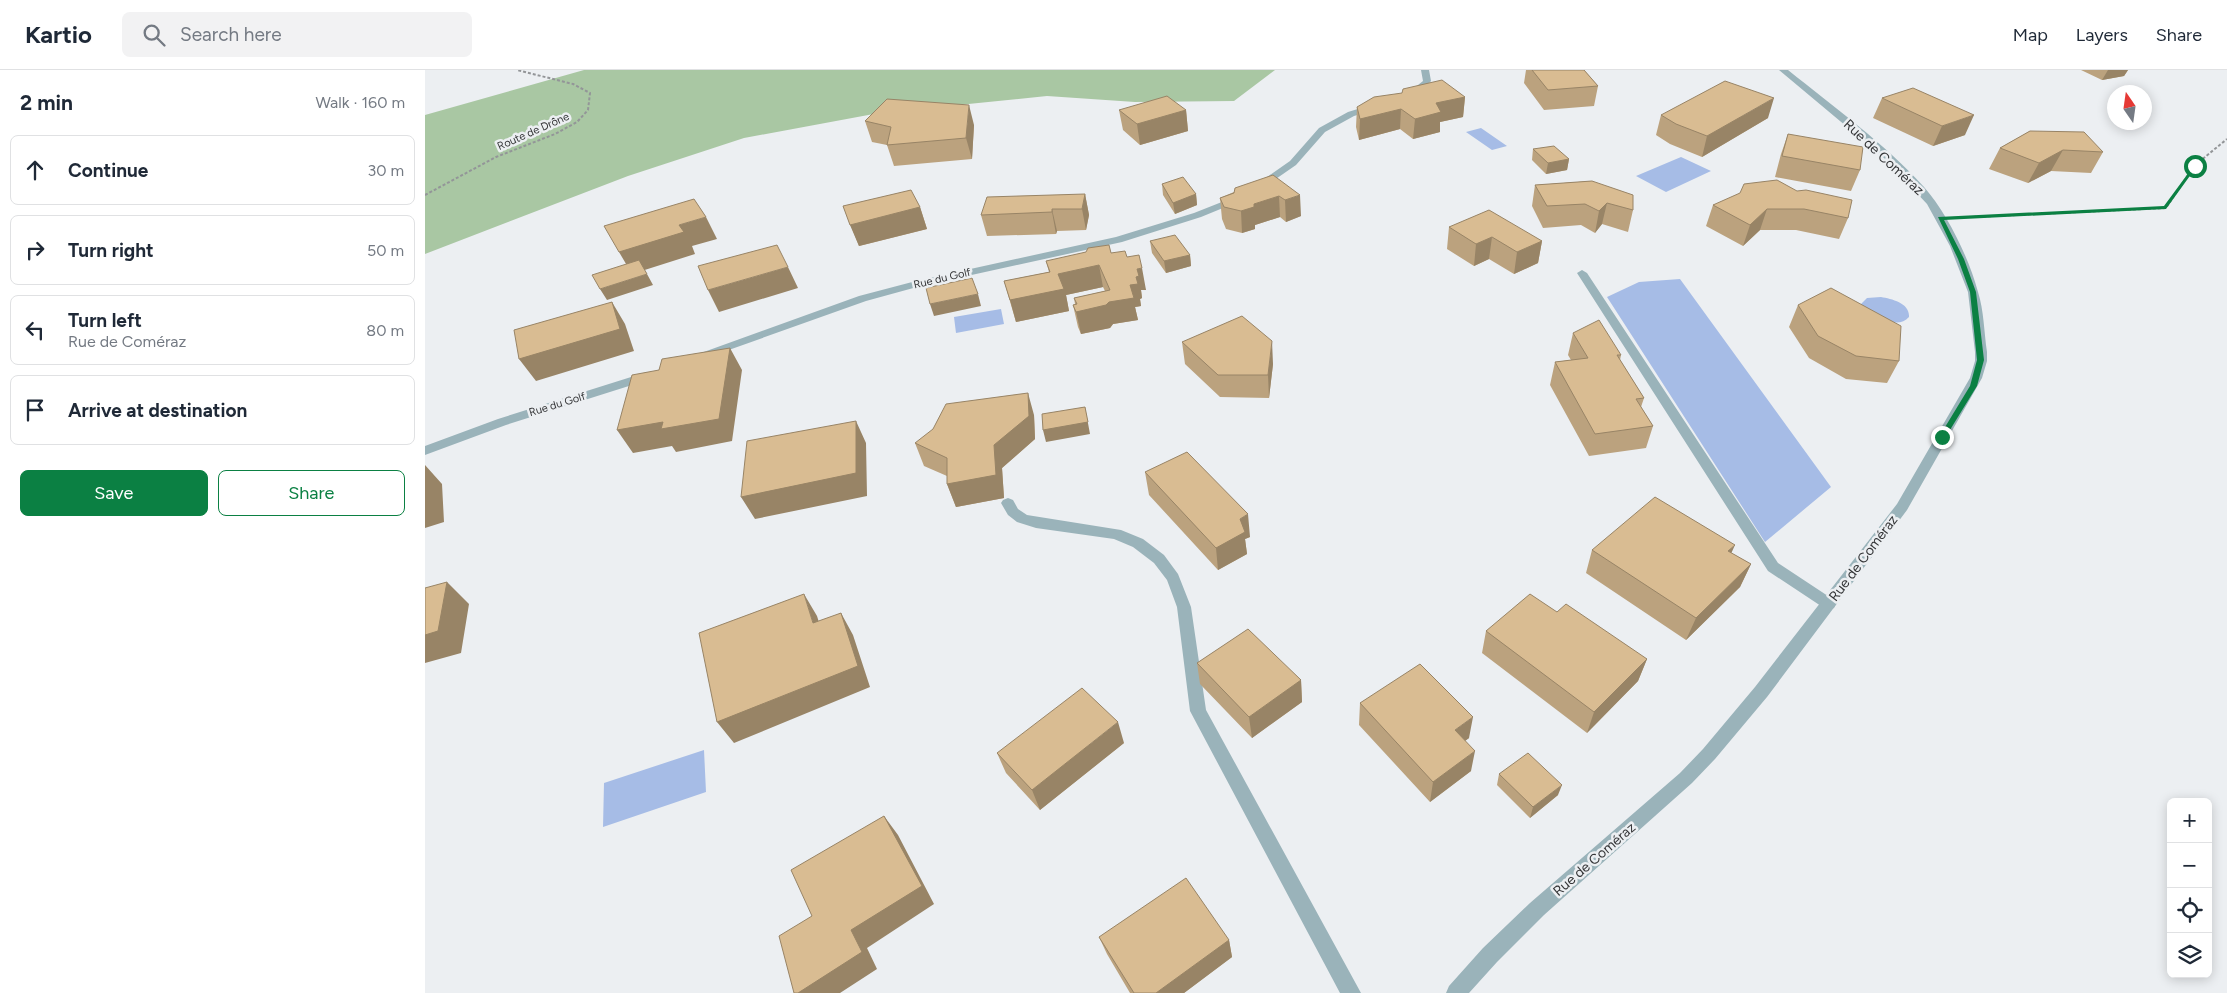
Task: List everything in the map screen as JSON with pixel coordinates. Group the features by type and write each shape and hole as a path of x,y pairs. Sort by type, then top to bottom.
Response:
{"street":[{"path":"1401,98 1421,88 1427,80 1425,70"},
{"name":"Rue de Coméraz","path":"1456,993 1516,929 1686,778 1761,692 1902,507 1968,396 1979,370 1981,352 1973,292 1961,259 1940,218 1920,189 1886,155 1783,70"},
{"name":"Rue du Golf","path":"692,360 801,319 864,298 915,284 1094,246 1165,228 1201,215 1241,198 1271,180 1293,163 1322,130 1351,114 1383,104"},
{"path":"1582,273 1773,567 1829,604"},
{"name":"Rue du Golf","path":"425,451 502,422 656,373"},
{"path":"1008,503 1013,512 1022,519 1036,523 1116,534 1138,542 1159,559 1173,578 1184,607 1198,712 1351,993"}],"path":[{"name":"Route de Drône","path":"425,195 496,157 577,122 587,113 591,105 590,93 573,84 517,70"},
{"path":"1940,218 2166,208 2195,166 2227,139"}],"green space":[{"path":"584,70 1275,70 1234,101 1135,102 1047,96 879,113 744,138 628,176 425,254 425,115"}],"water":[{"path":"1481,128 1507,146 1492,150 1466,132"},
{"path":"1681,157 1711,171 1666,192 1636,176"},
{"path":"1680,279 1831,487 1765,542 1607,297 1639,282"},
{"path":"1881,297 1899,302 1907,308 1909,317 1904,321 1893,322 1862,309 1861,304 1867,298"},
{"path":"1001,309 1004,324 956,333 954,317"},
{"path":"704,750 706,792 603,827 604,783"}],"building":[{"path":"1532,70 1584,70 1598,86 1548,90"},
{"path":"1442,80 1465,97 1436,103 1441,112 1415,119 1401,109 1360,119 1357,107 1374,97 1402,93 1403,89"},
{"path":"1725,81 1774,98 1707,136 1676,124 1661,115"},
{"path":"1913,88 1974,115 1942,126 1882,98"},
{"path":"1167,96 1186,110 1137,124 1119,110"},
{"path":"887,99 969,105 966,138 887,145 891,127 865,121"},
{"path":"2030,131 2084,132 2103,152 2063,150 2039,163 2000,148"},
{"path":"1788,134 1863,147 1860,170 1782,156"},
{"path":"1554,146 1569,159 1548,163 1533,149"},
{"path":"1273,175 1300,195 1285,200 1279,196 1254,204 1254,207 1241,211 1224,207 1220,198 1234,193 1235,188"},
{"path":"1183,177 1196,194 1173,203 1162,184"},
{"path":"1777,180 1797,191 1806,190 1852,200 1848,218 1804,209 1767,209 1750,225 1713,205 1740,193 1744,184"},
{"path":"1592,181 1633,195 1633,210 1607,203 1599,211 1585,204 1547,206 1535,185"},
{"path":"911,190 920,207 850,225 843,206"},
{"path":"1085,194 1082,209 1052,209 1052,212 981,215 987,197"},
{"path":"694,199 706,217 679,225 684,232 619,252 604,226"},
{"path":"1489,210 1542,241 1517,252 1492,237 1476,244 1449,227"},
{"path":"1175,235 1190,255 1164,261 1150,241"},
{"path":"777,245 788,267 708,290 698,266"},
{"path":"1109,245 1111,253 1125,251 1127,257 1139,255 1142,268 1137,269 1139,276 1136,277 1138,284 1130,285 1134,298 1109,302 1106,305 1076,312 1073,305 1077,304 1074,298 1110,290 1099,265 1058,274 1064,289 1010,300 1004,281 1050,272 1046,261 1086,252 1088,248"},
{"path":"639,260 647,274 600,289 592,275"},
{"path":"972,278 978,294 930,304 926,288"},
{"path":"1831,288 1901,326 1899,361 1856,356 1818,336 1798,305"},
{"path":"612,302 620,329 519,359 514,330"},
{"path":"1242,316 1272,341 1268,375 1218,375 1182,342"},
{"path":"1599,320 1621,355 1617,355 1644,398 1636,399 1653,426 1595,434 1555,362 1588,358 1573,333"},
{"path":"730,348 719,419 661,429 663,422 617,430 632,375 659,370 662,359"},
{"path":"1028,393 1029,416 994,445 996,475 947,484 947,458 915,443 933,429 946,404"},
{"path":"1085,407 1088,422 1043,430 1042,414"},
{"path":"856,421 856,473 741,497 747,441"},
{"path":"1187,452 1248,514 1240,519 1245,532 1216,548 1145,472"},
{"path":"1655,497 1735,545 1728,551 1751,564 1696,618 1592,550"},
{"path":"447,582 438,631 425,635 425,588"},
{"path":"804,594 813,623 841,613 858,666 717,722 699,633"},
{"path":"1530,594 1557,612 1566,604 1647,659 1594,712 1486,631"},
{"path":"1248,629 1301,680 1249,717 1197,663"},
{"path":"1420,664 1473,717 1455,730 1475,751 1433,782 1360,703"},
{"path":"1082,688 1118,722 1032,790 997,753"},
{"path":"1528,753 1562,785 1533,807 1499,774"},
{"path":"884,816 922,886 851,930 862,952 798,993 794,993 779,936 812,916 791,870"},
{"path":"1186,878 1229,940 1156,993 1134,993 1099,937"}],"route":[{"path":"1942,437 1973,386 1979,370 1981,352 1973,292 1961,259 1940,218 2166,208 2195,166"}]}
